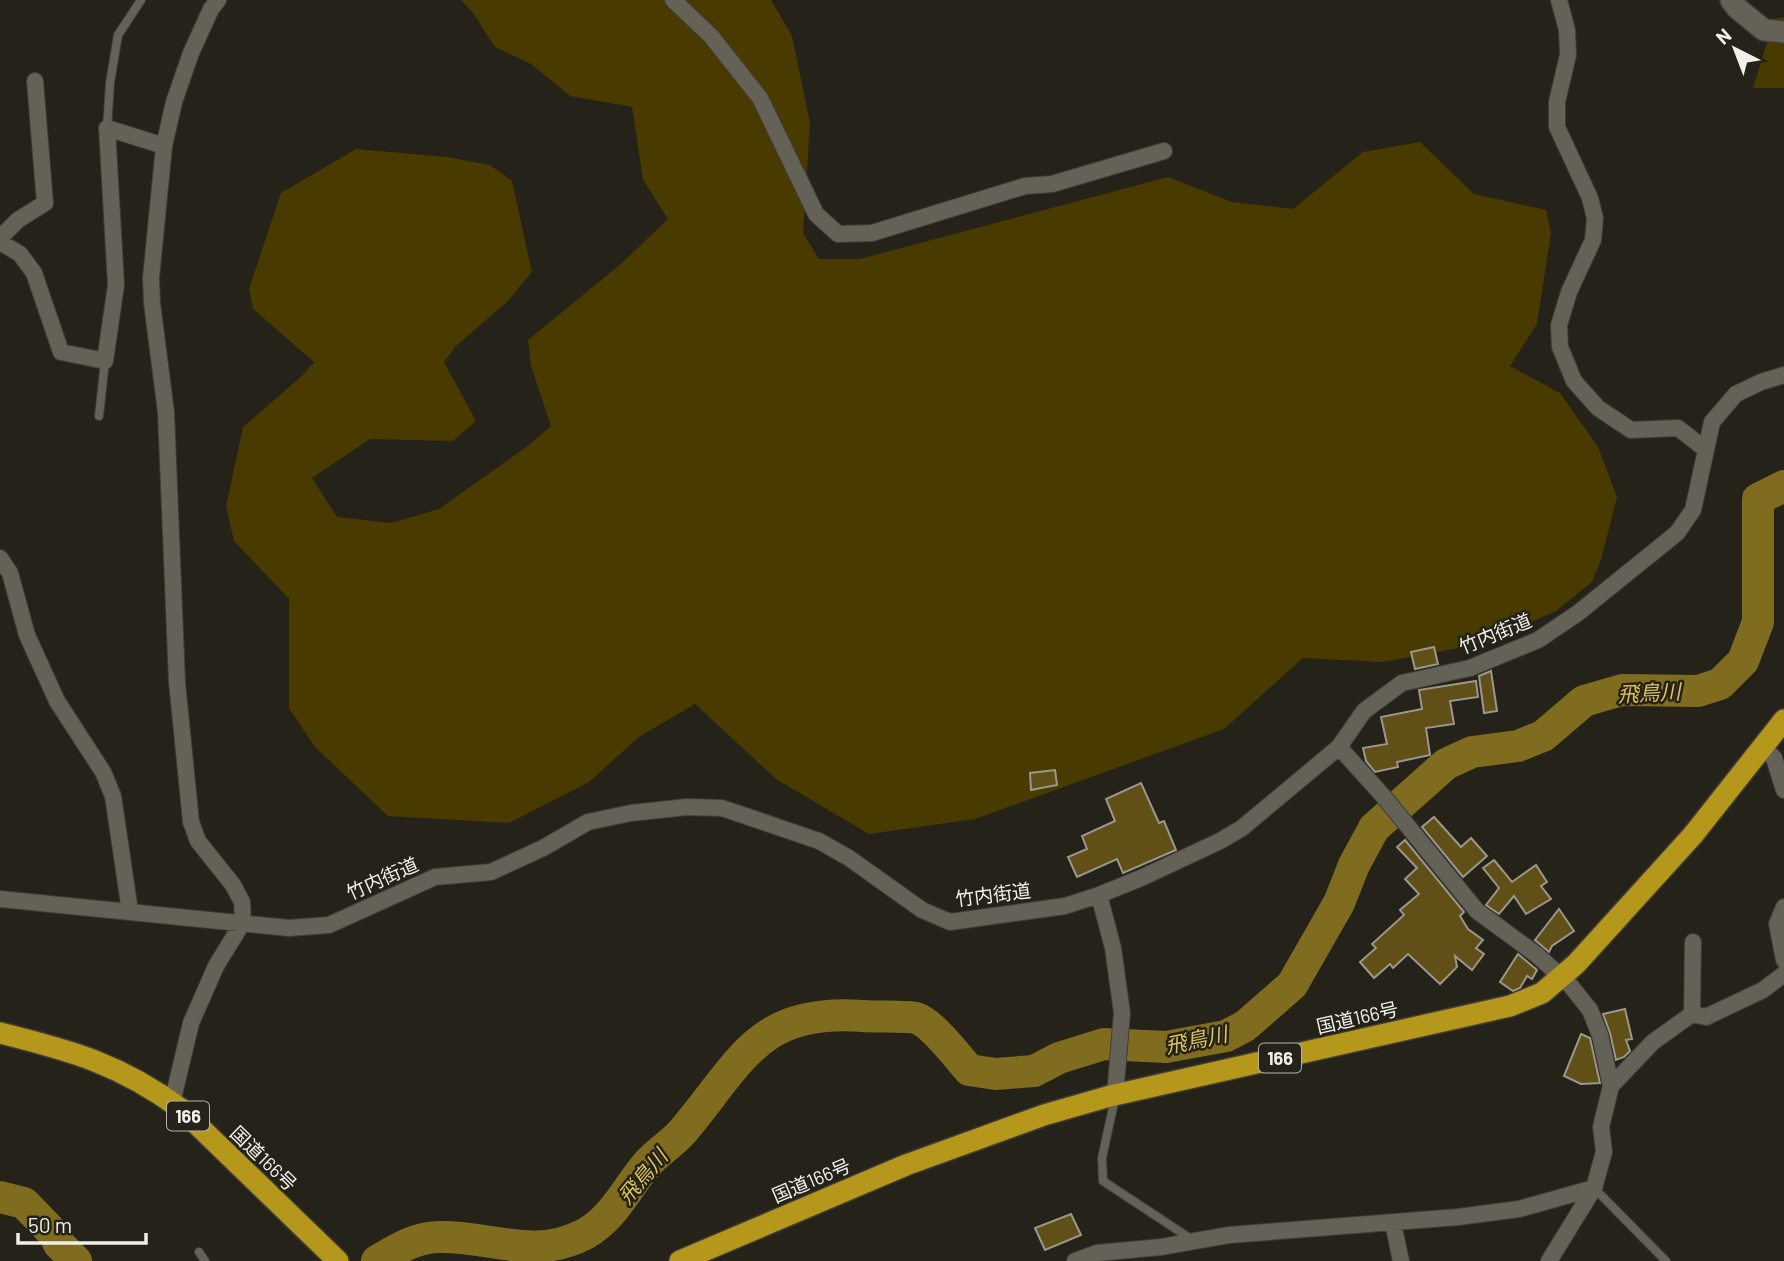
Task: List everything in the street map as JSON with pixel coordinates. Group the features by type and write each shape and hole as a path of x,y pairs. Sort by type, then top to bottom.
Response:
{"highway":[{"name":"国道166号","path":"680,1261 906,1165 1044,1115 1115,1095 1510,1006 1542,993 1576,964 1693,835 1784,720"},
{"name":"国道166号","path":"0,1033 64,1049 108,1065 154,1088 338,1261"}],"street":[{"path":"172,1103 191,1023 216,965 243,922 242,902 233,885 198,841 191,822 177,682 166,412 152,303 153,248 164,146 174,102 191,52 218,0"},
{"path":"673,0 710,36 760,98 816,214 838,234 872,233 1025,186 1052,184 1164,151"},
{"path":"1559,0 1567,30 1568,55 1557,102 1558,127 1590,198 1594,218 1593,240 1569,292 1559,324 1560,347 1574,381 1598,408 1631,430 1678,428 1705,449"},
{"path":"1731,0 1764,30 1784,32"},
{"path":"35,81 45,203 18,220 0,240 20,254 34,273 61,352 106,362 116,285 107,128 164,146"},
{"name":"竹内街道","path":"0,899 289,928 328,925 435,877 491,872 543,848 589,822 631,813 687,807 722,808 819,841 849,858 922,910 950,922 1065,906 1141,878 1242,828 1339,747 1364,711 1402,683 1470,668 1538,640 1578,613 1677,533 1693,510 1712,422 1737,394 1761,382 1784,375"},
{"path":"0,558 10,573 27,635 57,701 103,772 113,796 130,911"},
{"path":"1339,747 1384,797 1477,911 1561,976 1590,1010 1600,1035 1611,1086 1601,1127 1604,1152 1594,1188 1549,1261"},
{"path":"1764,748 1773,758 1784,790"},
{"path":"1099,895 1113,948 1122,1013 1115,1095"},
{"path":"1784,907 1777,924 1784,960"},
{"path":"1692,1014 1693,942"},
{"path":"1611,1086 1653,1042 1692,1014 1706,1017 1763,990 1784,974"},
{"path":"1074,1261 1097,1253 1161,1247 1229,1235 1393,1223 1519,1209 1594,1188"},
{"path":"1393,1223 1401,1261"}],"lane":[{"path":"107,128 110,83 118,35 141,0"},
{"path":"99,416 106,362"},
{"path":"1115,1095 1102,1158 1103,1181 1194,1241"},
{"path":"1594,1188 1665,1261"},
{"path":"199,1252 205,1261"}],"shaded area":[{"path":"461,0 771,0 792,36 810,123 803,233 819,259 860,259 1168,177 1232,202 1293,209 1363,152 1420,142 1474,194 1546,210 1551,233 1537,324 1510,366 1560,393 1598,447 1617,497 1601,560 1592,582 1556,611 1482,644 1382,662 1303,658 1224,729 975,819 869,834 776,779 695,704 639,737 589,782 509,823 388,816 315,747 289,708 289,599 234,541 226,506 243,427 303,375 314,362 253,309 249,289 281,193 356,149 447,157 490,165 512,181 532,272 507,302 456,346 444,362 476,421 453,441 370,439 312,478 337,517 391,523 439,509 529,445 551,426 531,366 528,340 622,263 668,219 643,180 632,107 570,96 531,64 495,47 473,13"},
{"path":"1784,17 1784,88 1753,88 1774,19"}],"building":[{"path":"1434,647 1438,664 1415,669 1411,652"},
{"path":"1491,671 1497,711 1484,713 1479,676"},
{"path":"1476,681 1478,697 1450,701 1454,724 1426,728 1430,755 1397,762 1398,767 1375,772 1366,761 1363,748 1387,744 1381,717 1422,709 1419,690"},
{"path":"1055,770 1057,785 1031,790 1030,773"},
{"path":"1141,783 1159,823 1164,821 1176,850 1123,873 1117,859 1077,877 1068,857 1087,849 1082,836 1115,821 1106,799"},
{"path":"1434,817 1461,847 1471,838 1487,856 1463,877 1422,827"},
{"path":"1405,840 1464,912 1460,916 1468,929 1483,940 1476,948 1484,954 1472,970 1455,956 1457,967 1440,984 1408,954 1393,968 1390,964 1374,978 1360,962 1376,948 1372,944 1404,915 1400,910 1419,894 1405,879 1417,868 1397,847"},
{"path":"1494,860 1512,882 1536,865 1547,882 1541,886 1551,899 1526,914 1514,896 1499,914 1486,905 1499,888 1483,868"},
{"path":"1559,909 1574,931 1552,946 1549,952 1535,940"},
{"path":"1518,954 1537,970 1532,979 1527,976 1520,988 1513,991 1500,982"},
{"path":"1625,1009 1632,1039 1626,1040 1630,1051 1616,1060 1603,1014"},
{"path":"1581,1034 1590,1038 1600,1083 1581,1084 1564,1076"},
{"path":"1071,1214 1081,1235 1045,1250 1035,1228"}],"waterway":[{"name":"飛鳥川","path":"377,1261 407,1244 423,1239 459,1238 530,1247 566,1242 585,1234 604,1220 648,1163 683,1131 738,1062 756,1044 775,1030 799,1021 828,1016 916,1018 937,1033 969,1070 996,1074 1034,1071 1059,1058 1104,1044 1166,1047 1226,1036 1245,1026 1292,985 1339,903 1354,865 1374,828 1446,764 1472,752 1518,746 1543,736 1584,701 1622,690 1698,691 1720,684 1743,661 1758,622 1758,499 1784,486"},
{"name":"飛鳥川","path":"0,1197 24,1203 76,1261"}]}
